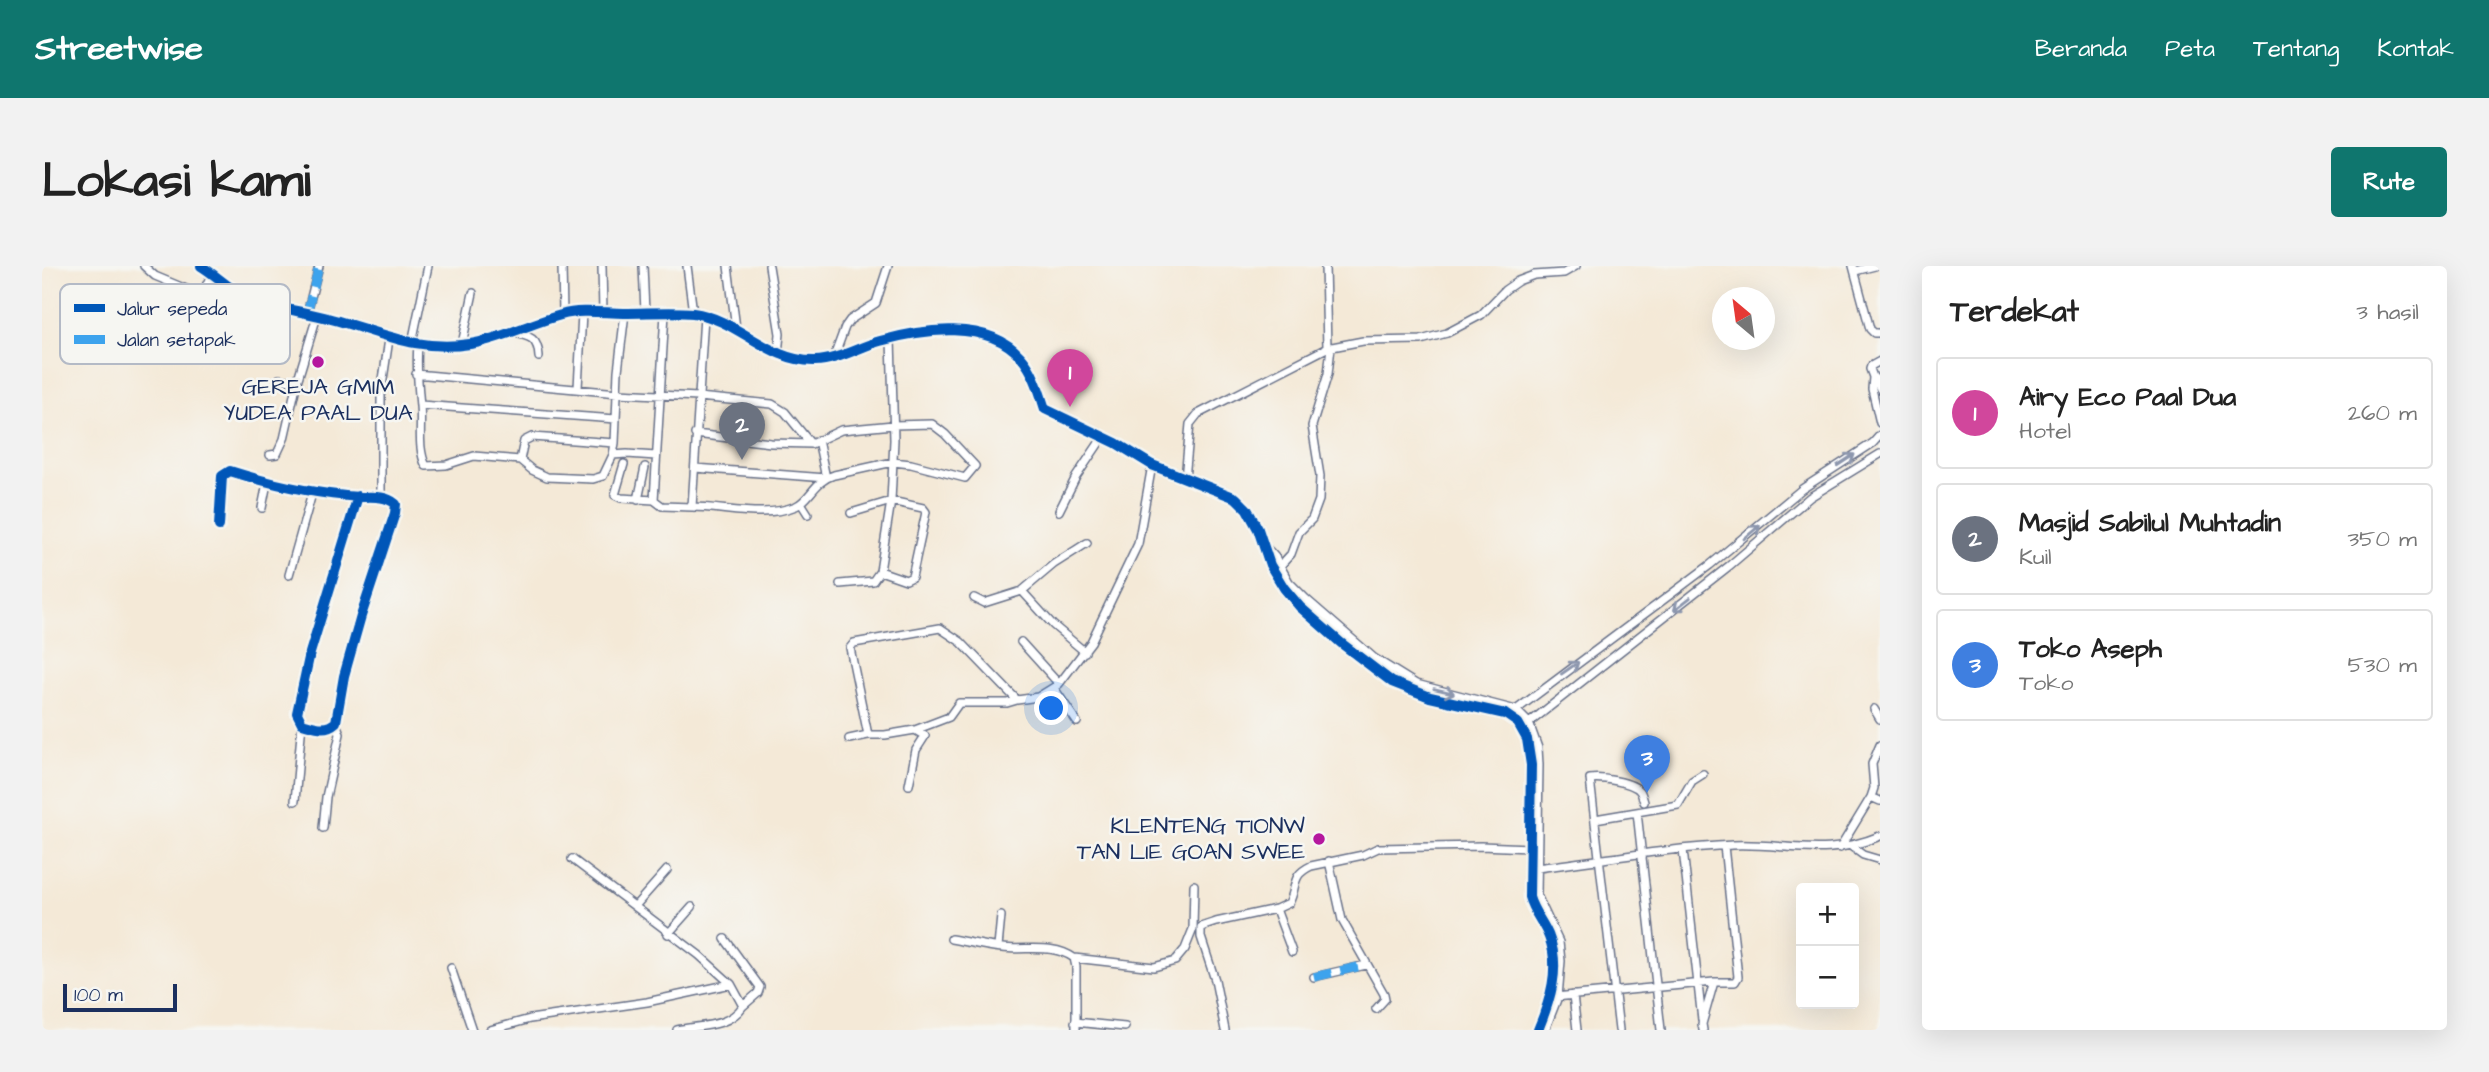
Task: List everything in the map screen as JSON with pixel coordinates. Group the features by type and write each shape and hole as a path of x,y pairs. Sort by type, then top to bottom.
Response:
{"street":[{"path":"144,266 173,284"},
{"path":"201,266 226,284"},
{"path":"307,313 319,266"},
{"path":"428,266 415,344 421,444 426,466 446,465 474,456 520,460 547,477 600,478 606,472 615,443 618,370 625,313"},
{"path":"562,266 563,314"},
{"path":"602,266 603,313"},
{"path":"643,266 645,312"},
{"path":"687,266 693,313"},
{"path":"727,266 736,328"},
{"path":"769,266 780,334 778,354"},
{"path":"834,357 850,320 876,303 888,266"},
{"path":"1280,566 1291,554 1299,533 1311,519 1319,500 1320,476 1312,426 1328,374 1325,266"},
{"path":"1185,479 1190,424 1193,418 1329,347 1363,341 1406,342 1447,333 1481,315 1505,290 1518,281 1534,275 1564,273 1576,266"},
{"path":"1875,266 1854,269 1870,329 1874,333 1880,333"},
{"path":"207,284 212,273"},
{"path":"462,344 473,293"},
{"path":"290,309 389,339 415,344 471,344 563,314 645,312 693,313 704,316 736,328 778,354 817,362 920,332 961,331 988,336 1005,343 1022,358 1031,372 1045,409 1152,465 1236,498 1252,517 1276,577 1300,607 1392,682 1430,697 1505,714 1518,723 1527,739 1531,765 1528,887 1531,903 1550,939 1555,973 1555,997 1538,1030"},
{"path":"578,388 582,313"},
{"path":"654,500 665,313"},
{"path":"270,455 278,454 284,439 297,382 317,316"},
{"path":"692,507 704,316"},
{"path":"509,332 534,340 538,345 539,357"},
{"path":"381,497 381,393 389,339"},
{"path":"840,584 873,582 880,571 891,501 893,462 891,339"},
{"path":"1880,361 1871,367 1872,389 1880,423"},
{"path":"416,374 772,404 778,406 815,442 826,478"},
{"path":"1873,377 1880,389"},
{"path":"279,379 297,382"},
{"path":"420,405 616,419"},
{"path":"695,434 771,443 815,442 841,430 893,425 937,426 975,466 965,478 893,462 826,478 695,468"},
{"path":"1516,710 1710,565 1802,489 1873,443 1880,435"},
{"path":"520,460 524,441 532,437 615,443"},
{"path":"1059,511 1076,478 1103,437"},
{"path":"613,455 627,453 656,456"},
{"path":"1529,723 1729,566 1810,497 1880,454"},
{"path":"624,464 615,495 621,498 654,500 662,506 783,510 801,503 815,486 826,478"},
{"path":"849,739 915,730 951,715 959,703 1007,703 1038,697 1056,686 1085,652 1134,556 1143,527 1152,465"},
{"path":"638,500 645,467"},
{"path":"219,526 222,476 230,471 267,483 381,497 396,504 344,676 336,722 340,734 326,797 323,828"},
{"path":"262,508 267,483"},
{"path":"1802,489 1810,497"},
{"path":"289,575 313,490"},
{"path":"295,801 302,723 297,713 310,653 358,496"},
{"path":"851,513 891,501 923,508 927,514 912,577 906,580 880,571"},
{"path":"801,503 808,514"},
{"path":"974,598 984,604 1022,591 1054,564 1087,543"},
{"path":"1262,543 1290,582 1374,659 1416,684 1516,710 1529,723 1538,748 1539,765 1537,899 1552,926 1560,951 1562,975 1545,1030"},
{"path":"1022,591 1053,625 1085,652"},
{"path":"1319,623 1325,616"},
{"path":"868,735 849,648 854,643 940,628 961,642 1017,700"},
{"path":"1021,642 1056,686 1077,722"},
{"path":"1874,709 1880,719"},
{"path":"302,723 323,728 336,722"},
{"path":"909,785 915,755 925,737 915,730"},
{"path":"1840,848 1871,797 1874,788 1872,764 1880,745"},
{"path":"1595,819 1678,805 1692,781 1703,774"},
{"path":"1619,1030 1591,778 1603,778 1634,786 1641,793 1644,802"},
{"path":"1871,797 1880,801"},
{"path":"1637,812 1661,1030"},
{"path":"1537,868 1724,846 1771,845 1821,850 1852,846 1880,836"},
{"path":"1555,997 1735,982 1738,978 1724,846"},
{"path":"1852,846 1868,857 1880,860"},
{"path":"1225,1030 1215,980 1200,937 1201,927 1276,909 1289,903 1294,884 1304,870 1329,861 1363,855 1378,848 1530,848"},
{"path":"1683,850 1703,1027"},
{"path":"572,859 699,955 731,984 743,1006"},
{"path":"1329,861 1342,920 1384,994 1385,999 1376,1009"},
{"path":"636,905 667,870"},
{"path":"951,939 998,947 1052,949 1064,951 1074,958 1154,967 1175,961 1185,949 1193,929 1194,885"},
{"path":"668,934 691,908"},
{"path":"1276,909 1292,951"},
{"path":"998,947 1001,916"},
{"path":"677,1030 720,1023 735,1016 758,993 760,988 725,939"},
{"path":"1074,958 1075,1026 1125,1027"},
{"path":"1314,977 1366,965"},
{"path":"451,968 472,1030"},
{"path":"1703,1027 1714,982"},
{"path":"490,1030 530,1019 647,1002 731,984"},
{"path":"1573,995 1577,1030"}],"marked path":[{"path":"307,313 319,266"},
{"path":"1314,977 1366,965"}],"cycle path":[{"path":"201,266 226,284"},
{"path":"290,309 416,343 451,346 482,342 561,315 584,312 693,313 724,323 782,355 815,361 831,359 897,337 934,331 973,332 1007,345 1021,357 1029,369 1045,409 1116,443 1152,465 1236,498 1247,509 1258,529 1270,565 1300,607 1392,682 1430,697 1505,714 1518,723 1527,739 1531,765 1529,897 1549,937 1554,961 1550,996 1538,1030"},
{"path":"219,526 222,476 230,471 293,488 343,496 359,497 374,497 383,498 396,504 344,676 336,722 328,727 302,723 297,713 310,653 358,496"}],"place":[{"name":"GEREJA GMIM YUDEA PAAL DUA","path":"318,362"},
{"name":"Airy Eco Paal Dua","path":"1070,407"},
{"name":"Masjid Sabilul Muhtadin","path":"742,460"},
{"name":"Toko Aseph","path":"1647,793"},
{"name":"KLENTENG TIONW TAN LIE GOAN SWEE","path":"1319,839"}]}
